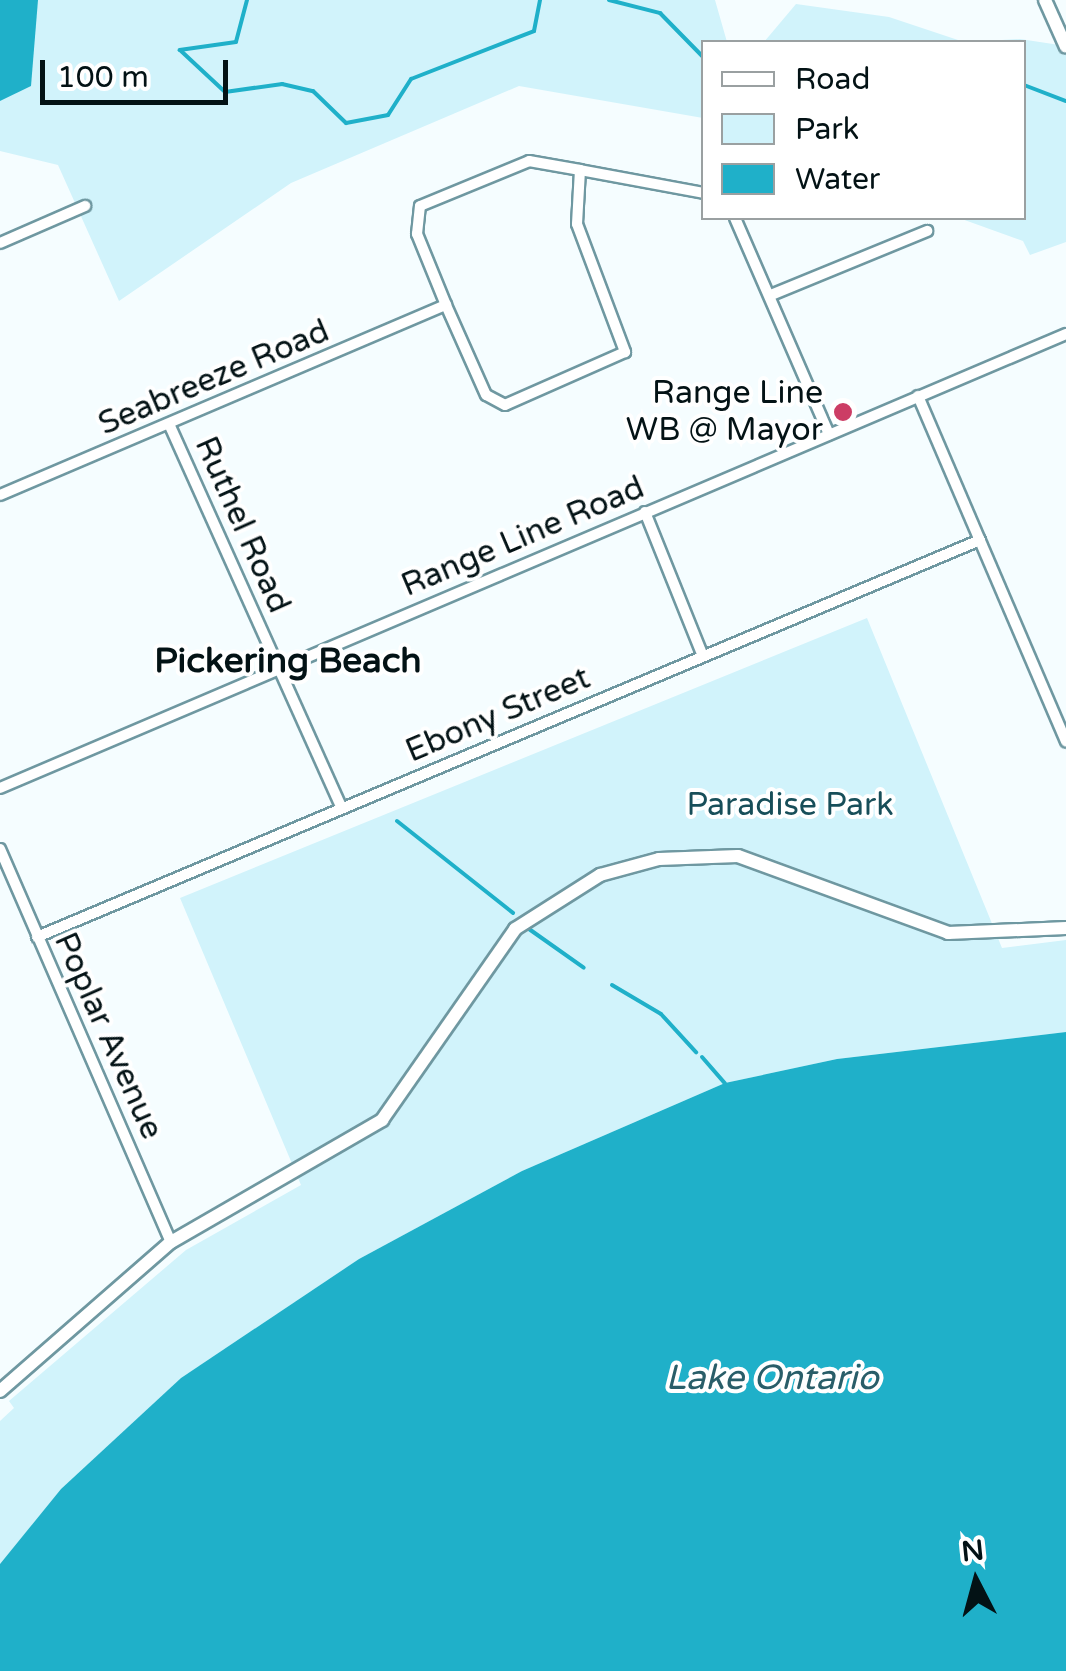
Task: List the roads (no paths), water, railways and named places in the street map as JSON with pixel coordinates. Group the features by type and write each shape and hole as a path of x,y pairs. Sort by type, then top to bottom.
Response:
{"street":[{"path":"1045,0 1066,47"},
{"path":"580,170 577,224 626,352 504,405 486,394 446,305 418,234 420,206 530,162 580,170 701,192"},
{"path":"0,243 85,206"},
{"path":"736,220 829,434"},
{"path":"771,296 926,231"},
{"name":"Seabreeze Road","path":"0,496 446,305"},
{"name":"Range Line Road","path":"0,788 1066,334"},
{"path":"918,396 1066,742"},
{"name":"Ruthel Road","path":"170,426 342,808"},
{"path":"645,512 702,656"},
{"name":"Ebony Street","path":"37,937 980,540"},
{"name":"Poplar Avenue","path":"0,848 171,1242"},
{"path":"0,1391 171,1242 382,1120 516,929 616,869 738,856 948,932 1066,928"}],"water":[{"path":"0,0 38,0 31,86 0,101"},
{"name":"Lake Ontario","path":"1066,1032 1066,1671 0,1671 0,1564 61,1489 181,1378 359,1259 522,1171 725,1083 837,1059"}],"waterway":[{"path":"247,0 236,42 180,50 225,92 282,84 313,91 346,123 388,115 411,79 534,31 540,0"},
{"path":"609,0 660,13 701,55"},
{"path":"1026,86 1066,101"},
{"path":"397,821 513,913"},
{"path":"529,929 584,968"},
{"path":"612,985 661,1014 696,1052"},
{"path":"702,1057 725,1083"}],"place":[{"name":"Range Line WB @ Mayor","path":"843,412"}],"district":[{"name":"Pickering Beach","path":"288,661"}],"park label":[{"name":"Paradise Park","path":"790,805"}]}
